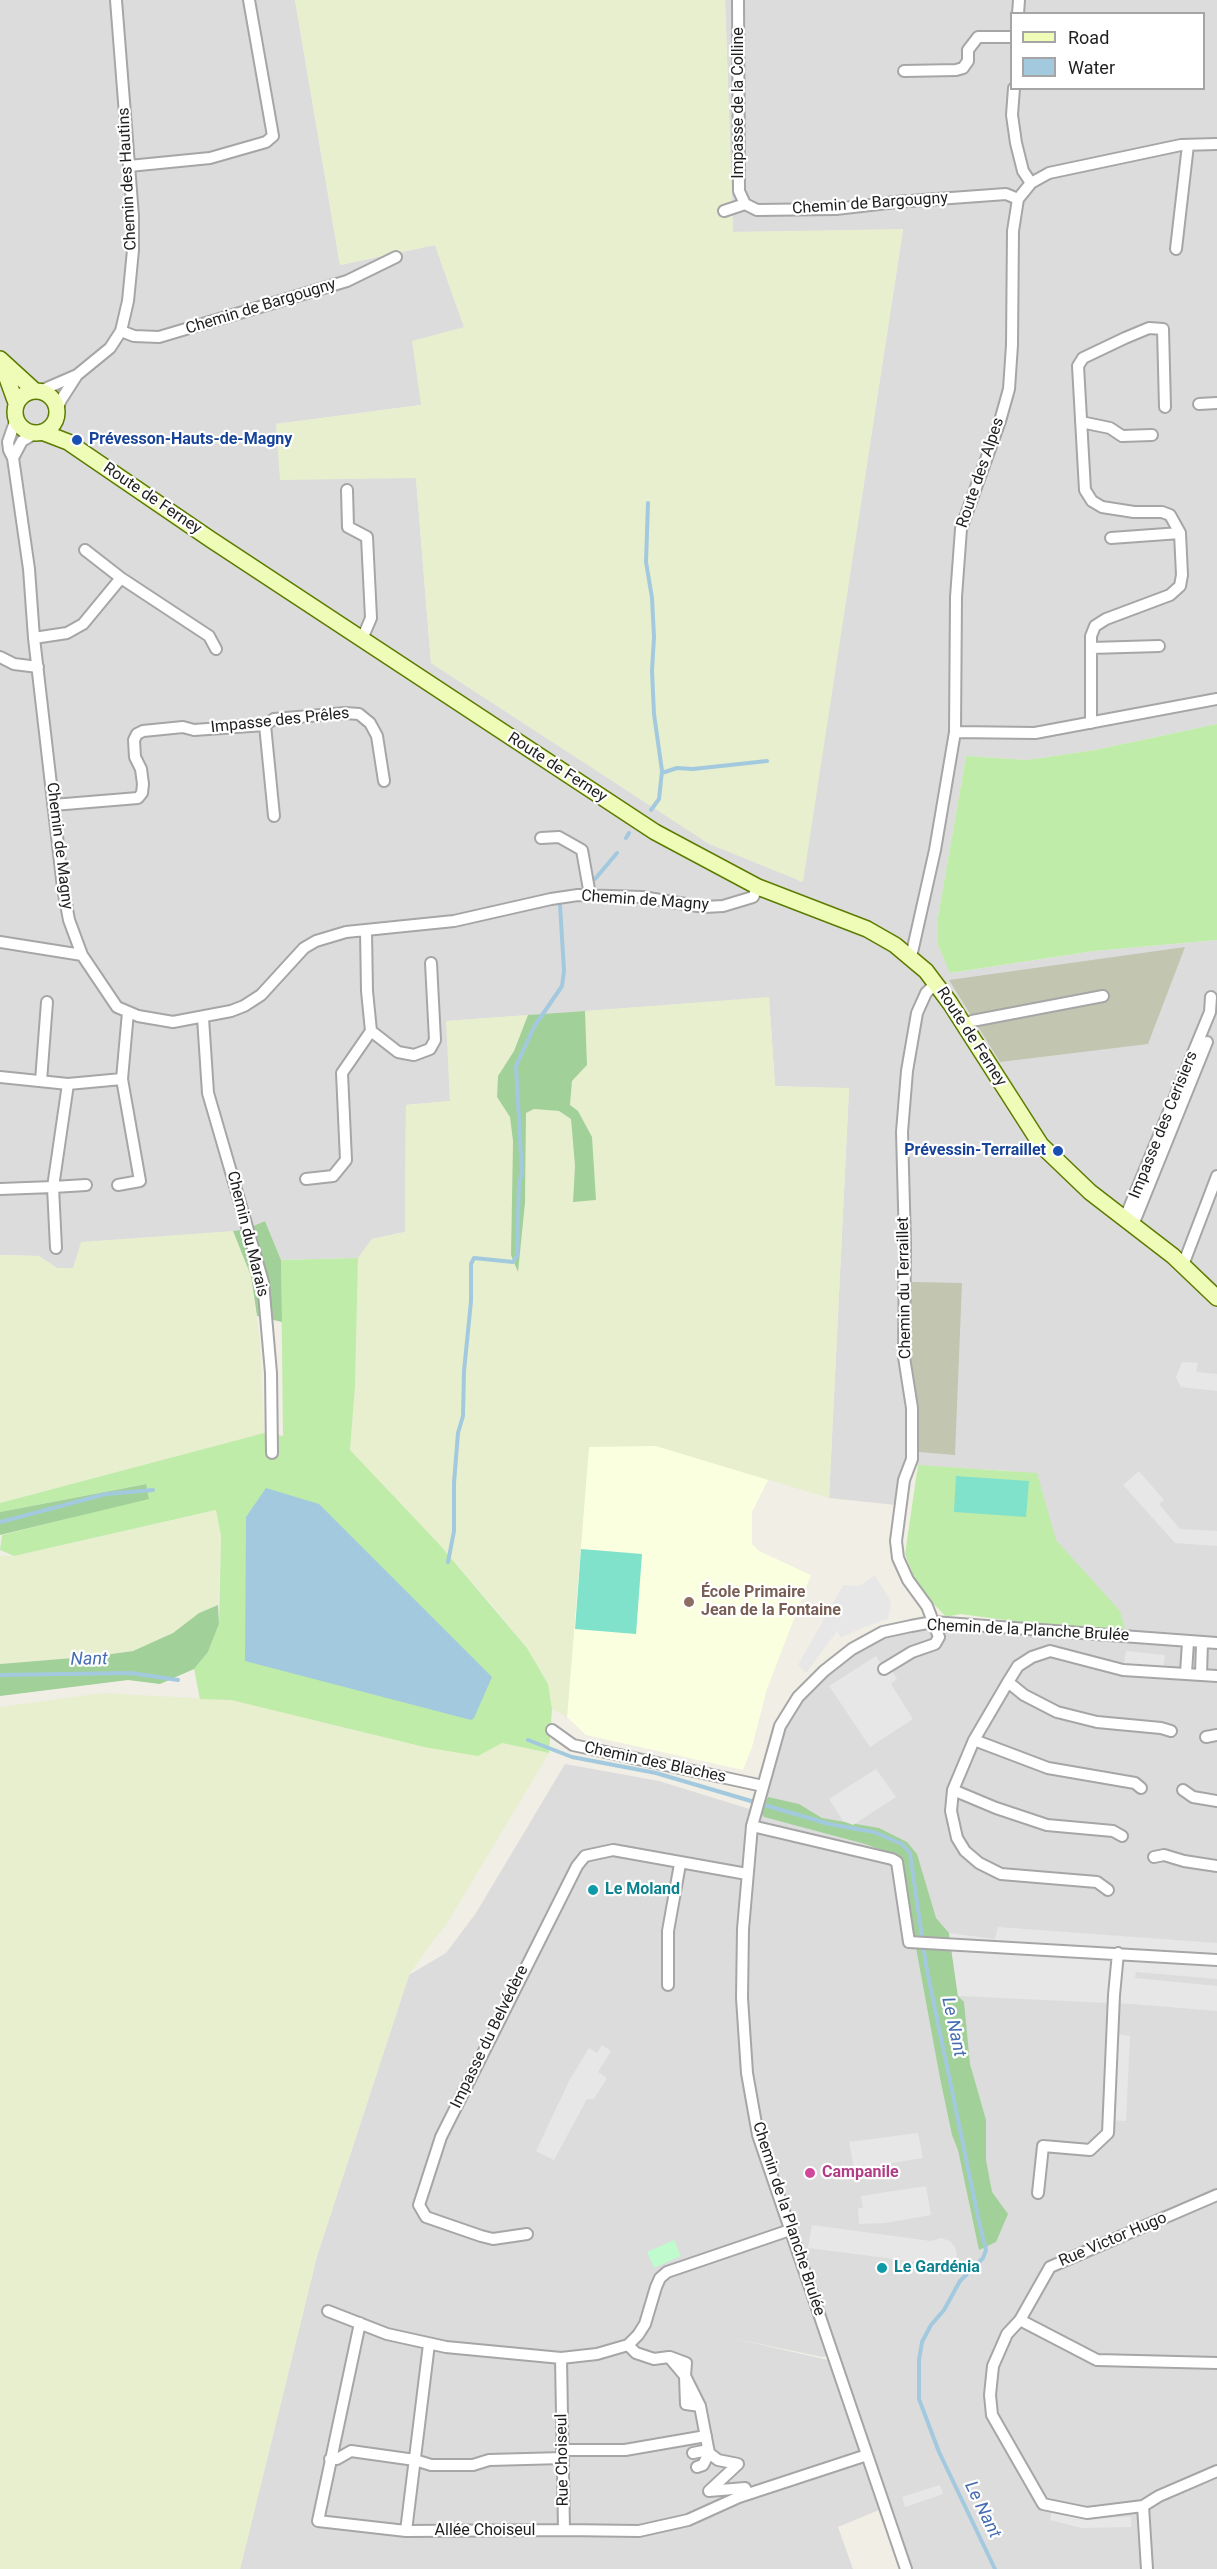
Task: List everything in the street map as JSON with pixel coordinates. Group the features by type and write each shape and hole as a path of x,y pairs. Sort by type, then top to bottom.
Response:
{"main road":[{"path":"0,360 38,391 54,400 56,416 39,433 24,429 16,420 16,403 11,384 0,360"},
{"path":"16,403 24,394 38,391"},
{"name":"Route de Ferney","path":"56,416 68,442"},
{"name":"Route de Ferney","path":"39,433 68,442 655,832 758,887 884,937 911,957 936,983 1034,1136 1066,1172 1183,1265 1217,1298"}],"street":[{"name":"Chemin des Hautins","path":"38,391 77,375 103,356 121,331 128,301 133,250 116,0"},
{"path":"129,165 210,158 266,142 273,136 249,0"},
{"name":"Impasse de la Colline","path":"738,0 739,191 745,204"},
{"path":"904,71 963,68 968,61 968,50 978,37 1010,38"},
{"path":"1014,90 1012,115 1016,143 1023,171 1031,183"},
{"path":"1018,199 1031,183 1049,173 1188,145 1217,144"},
{"path":"1176,249 1188,145"},
{"name":"Chemin de Bargougny","path":"745,204 757,210 836,209 1006,194 1018,199"},
{"name":"Route des Alpes","path":"911,957 935,850 955,732 956,597 961,529 1000,421 1009,389 1012,345 1013,231 1018,199"},
{"path":"724,212 745,204"},
{"name":"Chemin de Bargougny","path":"121,331 134,336 159,338 347,281 396,257"},
{"path":"1091,723 1091,636 1095,626 1106,619 1170,595 1180,586 1182,575 1180,533 1170,515 1162,512 1115,510 1102,507 1092,501 1085,490 1078,366 1083,358 1149,328 1163,329 1165,407"},
{"name":"Chemin des Hautins","path":"56,416 61,400 77,375"},
{"path":"1199,404 1217,403"},
{"name":"Chemin de Magny","path":"16,420 9,442 29,568 34,638 69,920 82,955 117,1006 152,1020 173,1022 231,1011 255,1000 293,958 316,941 345,932 454,921 551,899 590,895 642,897 704,907 733,904 753,897 758,887"},
{"path":"1081,422 1110,428 1122,436 1152,435"},
{"path":"0,457 13,458 22,441 39,433"},
{"path":"347,490 348,527 367,537 371,618 362,639"},
{"path":"1111,538 1180,533"},
{"path":"85,550 121,578 209,636 216,649"},
{"path":"34,638 68,633 83,624 121,578"},
{"path":"1091,648 1159,646"},
{"path":"0,657 14,664 38,667"},
{"path":"955,732 1035,733 1217,699"},
{"name":"Impasse des Prêles","path":"53,805 138,798 142,793 141,769 135,757 134,740 143,730 183,727 194,730 265,725 274,720 345,713 359,714 370,723 377,736 384,781"},
{"path":"265,725 274,816"},
{"path":"541,838 559,837 582,850 590,895"},
{"path":"306,1179 333,1176 346,1160 342,1073 371,1031 367,991 366,931"},
{"path":"0,942 82,955"},
{"path":"371,1031 398,1052 414,1054 430,1049 435,1040 431,963"},
{"name":"Chemin du Terraillet","path":"933,1623 927,1606 908,1580 898,1558 896,1541 904,1480 912,1459 912,1408 904,1357 905,1244 902,1132 907,1071 917,1013 926,993 936,983"},
{"path":"964,1025 972,1021 1103,996"},
{"name":"Impasse des Cerisiers","path":"1129,1222 1210,1012 1211,997"},
{"path":"41,1081 47,1002"},
{"path":"118,1185 140,1181 122,1079 128,1012"},
{"name":"Chemin du Marais","path":"203,1018 208,1093 263,1282 271,1373 272,1453"},
{"path":"1129,1222 1207,1042"},
{"path":"0,1077 68,1084 122,1079"},
{"path":"56,1248 53,1187 68,1084"},
{"path":"1183,1265 1217,1176"},
{"path":"0,1189 86,1185"},
{"path":"884,1669 912,1652 935,1644 939,1637 933,1623"},
{"name":"Chemin de la Planche Brulée","path":"906,2569 758,2135 747,2073 742,1998 747,1874 752,1826 780,1726 798,1697 824,1671 852,1649 883,1632 933,1623 1217,1643"},
{"path":"1186,1673 1188,1642"},
{"path":"1201,1674 1202,1642"},
{"path":"1108,1890 1097,1882 1001,1874 979,1863 965,1851 957,1838 951,1811 952,1790 974,1740 1018,1666 1032,1657 1050,1651 1124,1670 1217,1676"},
{"path":"1008,1682 1024,1695 1057,1712 1097,1722 1171,1731"},
{"name":"Chemin des Blaches","path":"552,1730 573,1745 762,1791"},
{"path":"974,1740 1048,1768 1135,1783 1141,1788"},
{"path":"952,1790 1047,1825 1113,1831 1122,1836"},
{"path":"1183,1790 1193,1797 1217,1801"},
{"path":"752,1826 897,1862 909,1942 1217,1960"},
{"name":"Impasse du Belvédère","path":"526,2234 493,2239 426,2217 418,2205 441,2137 565,1887 585,1856 613,1850 680,1864 747,1874"},
{"path":"1155,1857 1164,1856 1217,1866"},
{"path":"668,1985 668,1931 680,1864"},
{"path":"1038,2193 1043,2146 1090,2150 1108,2133 1118,1953"},
{"name":"Rue Victor Hugo","path":"1217,2194 1050,2267 1020,2320 1007,2334 993,2366 990,2395 992,2415 1043,2504 1087,2513 1143,2506 1217,2471"},
{"path":"328,2311 387,2334 446,2348 561,2358 597,2354 628,2344 638,2335 645,2324 660,2278 667,2272 790,2230"},
{"path":"1020,2320 1097,2360 1217,2363"},
{"name":"Allée Choiseul","path":"360,2323 318,2521 406,2531 564,2530"},
{"path":"406,2531 429,2344"},
{"path":"628,2344 636,2353 660,2351 686,2363 680,2374 700,2406 712,2454"},
{"name":"Rue Choiseul","path":"561,2358 564,2530 639,2531 688,2520 747,2494 867,2455"},
{"path":"330,2459 337,2459 351,2451 415,2460 431,2465 473,2465 489,2460 625,2450 706,2436"},
{"path":"693,2453 712,2454 738,2464 709,2491 745,2488 747,2494"},
{"path":"700,2466 712,2454"},
{"path":"1143,2506 1147,2569"}],"shaded area":[{"path":"0,0 295,0 340,265 435,245 464,327 421,405 276,424 416,478 431,663 653,807 802,882 903,230 733,232 725,0 1217,0 1217,724 1095,750 1027,760 966,756 938,917 938,945 951,973 1094,951 1217,940 1217,2569 906,2569 832,2355 822,2357 732,2338 828,2360 879,2510 838,2527 853,2569 240,2569 317,2256 409,1975 446,1953 476,1913 565,1764 659,1781 756,1811 780,1726 798,1697 852,1649 911,1626 1127,1636 961,1608 1012,1471 907,1465 896,1505 829,1498 849,1089 775,1086 769,998 447,1021 450,1101 406,1105 405,1232 372,1239 358,1258 281,1260 265,1221 244,1230 73,1268 57,1268 39,1256 0,1255"},
{"path":"295,0 725,0 733,232 903,229 803,882 709,844 431,663 416,478 280,480 276,424 421,405 412,341 464,327 435,245 340,265"},
{"path":"1185,947 1148,1044 1000,1062 949,980"},
{"path":"769,997 775,1086 849,1088 829,1498 656,1446 589,1447 567,1717 552,1709 548,1684 527,1648 493,1606 439,1544 350,1450 355,1387 358,1258 372,1239 405,1232 406,1105 450,1101 446,1021 528,1015 514,1051 498,1076 497,1097 510,1117 513,1141 511,1255 517,1271 525,1203 526,1113 534,1109 559,1111 571,1119 575,1166 573,1201 596,1200 570,1105 572,1081 587,1065 585,1011"},
{"path":"233,1231 251,1276 260,1343 264,1433 0,1503 0,1255 39,1256 57,1268 73,1268 81,1242"},
{"path":"912,1282 962,1283 955,1455 919,1452 918,1406 908,1329"},
{"path":"1182,1362 1198,1363 1196,1372 1217,1374 1217,1391 1181,1387 1176,1377"},
{"name":"École Primaire Jean de la Fontaine","path":"589,1446 656,1446 768,1480 752,1512 752,1544 759,1551 811,1575 767,1689 752,1747 743,1770 586,1735 567,1717"},
{"path":"1139,1471 1164,1500 1159,1504 1180,1529 1217,1531 1217,1546 1175,1543 1123,1485"},
{"path":"217,1510 221,1536 218,1605 199,1613 173,1633 133,1651 0,1664 0,1556 14,1556"},
{"path":"875,1575 891,1602 888,1619 841,1638 837,1631 806,1673 798,1665 843,1585 859,1586"},
{"path":"1126,1651 1165,1655 1163,1672 1123,1670"},
{"path":"876,1656 884,1669 889,1666 897,1679 891,1684 913,1719 870,1747 829,1686"},
{"path":"103,1693 231,1700 424,1747 502,1743 549,1753 446,1925 409,1975 317,2256 240,2569 0,2569 0,1707"},
{"path":"876,1769 896,1797 853,1825 843,1821 829,1799"},
{"path":"998,1927 1217,1943 1217,1979 1136,1972 1135,1978 1217,1986 1217,2011 1132,2004 958,1996 949,1933 995,1939"},
{"path":"1112,2033 1130,2036 1126,2121 1108,2120"},
{"path":"602,2045 611,2051 598,2072 607,2078 594,2099 587,2099 554,2160 536,2151 569,2081 589,2048 597,2053"},
{"path":"918,2133 923,2158 854,2169 849,2142"},
{"path":"926,2186 931,2215 885,2223 859,2224 858,2208 863,2208 861,2196"},
{"path":"812,2225 931,2241 941,2238 950,2241 957,2255 955,2260 948,2264 933,2264 808,2248"},
{"path":"940,2485 943,2494 905,2507 902,2497"},
{"path":"1052,2510 1086,2518 1131,2517 1131,2527 1082,2528 1050,2520"}],"green space":[{"path":"1217,724 1217,940 1094,951 950,973 938,945 938,917 966,756 1027,760 1095,750"},
{"path":"585,1011 587,1065 572,1081 570,1105 578,1111 592,1137 596,1200 573,1202 575,1166 571,1119 559,1111 534,1109 526,1113 525,1203 518,1272 511,1255 513,1141 510,1117 497,1097 498,1076 514,1051 528,1015"},
{"path":"265,1221 281,1260 282,1322 257,1316 251,1276 233,1231 244,1230"},
{"path":"358,1258 355,1387 350,1450 439,1544 527,1648 548,1684 552,1709 549,1753 502,1743 478,1756 424,1747 231,1700 200,1699 194,1669 208,1652 219,1624 221,1536 216,1510 14,1556 0,1550 2,1535 149,1498 145,1484 0,1512 0,1503 264,1433 283,1436 281,1260"},
{"path":"918,1465 1037,1473 1056,1540 1120,1611 1127,1636 960,1614 946,1617 918,1587 905,1554"},
{"path":"956,1476 1029,1481 1026,1517 954,1512"},
{"path":"146,1484 149,1499 0,1535 0,1512"},
{"path":"581,1549 642,1554 636,1634 575,1629"},
{"path":"218,1605 219,1624 208,1652 194,1669 160,1684 128,1680 0,1696 0,1664 133,1651 173,1633 199,1613"},
{"path":"768,1797 799,1804 822,1818 879,1828 907,1842 917,1854 936,1918 949,1933 958,1996 964,2002 970,2064 986,2120 986,2160 992,2192 1008,2214 996,2242 979,2250 940,2078 900,1861 887,1852 865,1844 764,1817 761,1813"},
{"path":"674,2240 681,2256 654,2268 647,2252"}],"water":[{"path":"266,1488 319,1504 492,1677 474,1718 471,1720 245,1661 246,1517"}],"waterway":[{"path":"648,503 646,562 652,598 654,714 662,771 659,799 651,810"},
{"path":"662,773 677,768 693,769 767,761"},
{"path":"626,838 629,833"},
{"path":"595,879 617,853"},
{"path":"448,1562 454,1531 454,1483 458,1433 463,1416 464,1371 471,1301 471,1264 474,1258 513,1262 517,1256 519,1182 522,1174 516,1066 534,1027 562,986 564,971 560,905"},
{"name":"Nant","path":"0,1522 106,1494 153,1490"},
{"name":"Nant","path":"0,1675 131,1673 178,1680"},
{"name":"Le Nant","path":"528,1740 572,1757 656,1773 829,1824 874,1832 902,1844 910,1853 926,1965 986,2250 983,2258 960,2281 922,2342 919,2360 919,2399 939,2452 995,2569"}],"place":[{"name":"Prévesson-Hauts-de-Magny","path":"77,440"},
{"name":"Prévessin-Terraillet","path":"1058,1151"},
{"name":"École Primaire Jean de la Fontaine","path":"689,1602"},
{"name":"Le Moland","path":"593,1890"},
{"name":"Campanile","path":"810,2173"},
{"name":"Le Gardénia","path":"882,2268"}]}
